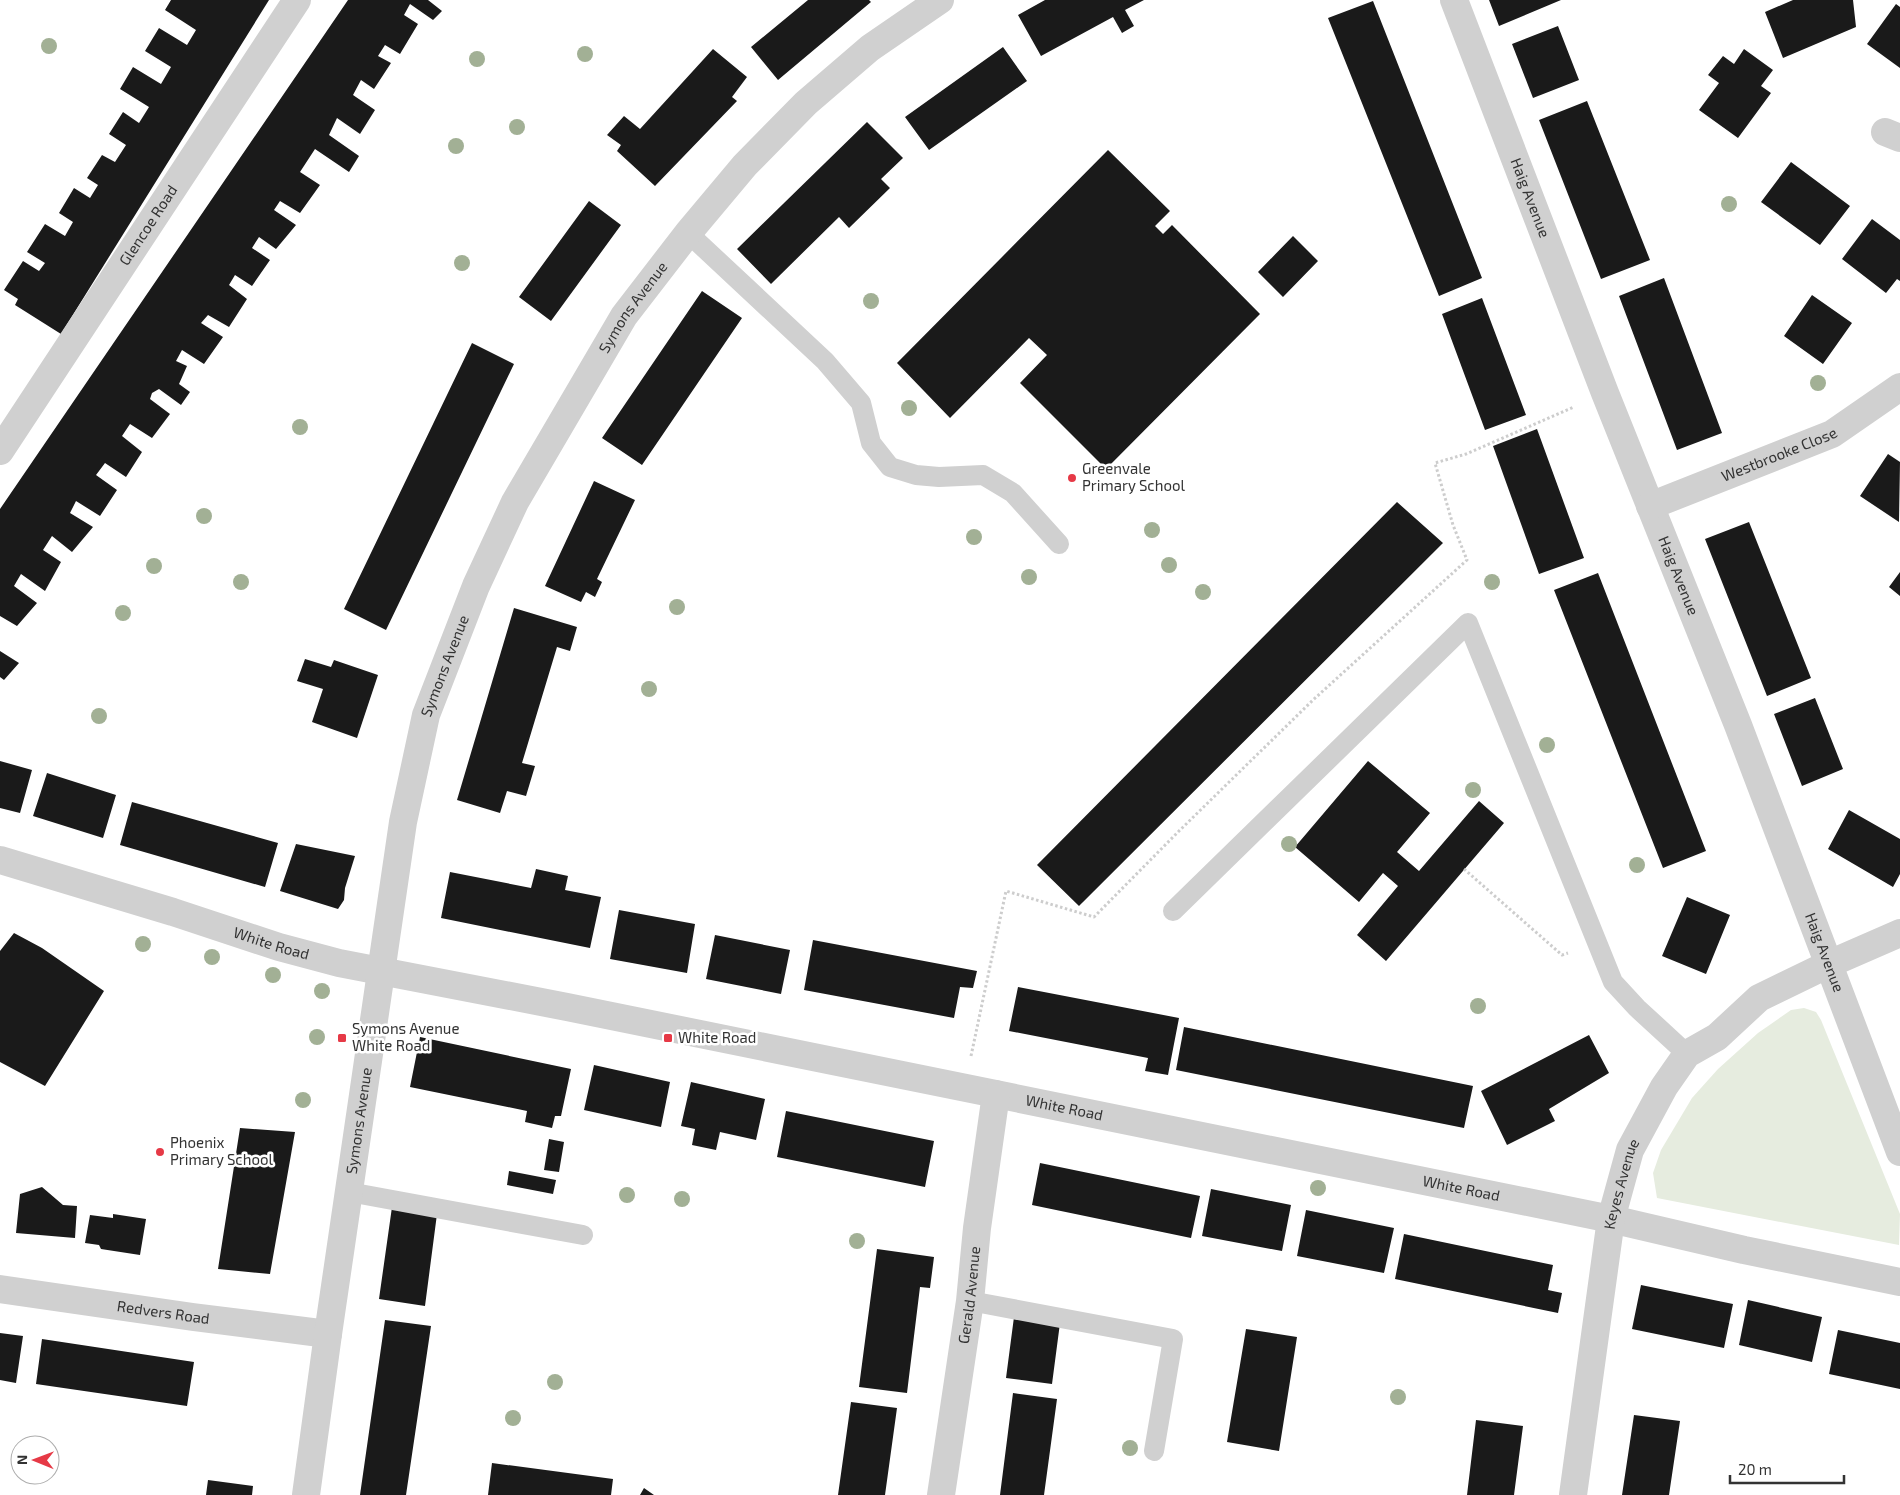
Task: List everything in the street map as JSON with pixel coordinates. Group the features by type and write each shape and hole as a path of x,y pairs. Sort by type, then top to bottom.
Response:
{"street":[{"name":"Glencoe Road","path":"0,451 297,0"},
{"name":"Symons Avenue","path":"306,1495 403,822 426,715 476,586 515,502 624,316 688,233 745,165 806,103 870,48 940,0"},
{"name":"Haig Avenue","path":"1454,0 1605,393 1738,725 1900,1152"},
{"name":"Westbrooke Close","path":"1650,506 1832,434 1900,387"},
{"name":"White Road","path":"0,860 173,912 288,950 333,961 1611,1219 1744,1250 1900,1282"},
{"name":"Keyes Avenue","path":"1573,1495 1611,1219 1630,1150 1664,1087 1687,1054 1717,1037 1760,998 1829,964 1900,933"},
{"name":"Gerald Avenue","path":"941,1495 970,1301 977,1228 996,1094"},
{"name":"Redvers Road","path":"0,1289 328,1334"}],"lane":[{"path":"688,233 831,368 861,402 871,443 890,467 916,476 939,478 983,475 1012,494 1059,544"},
{"path":"1173,911 1468,623 1613,982 1637,1008 1687,1054"},
{"path":"349,1192 583,1235"},
{"path":"970,1301 1172,1339 1154,1451"}],"path":[{"path":"964,1088 1006,891 1094,917 1179,830 1313,700 1467,560 1453,525 1435,463 1466,454 1605,393"},
{"path":"1464,869 1562,955 1598,943"}],"shaded area":[{"path":"1804,1008 1816,1012 1821,1020 1900,1214 1899,1245 1657,1198 1653,1173 1661,1150 1692,1098 1718,1069 1758,1033 1791,1010"}],"building":[{"path":"171,0 269,0 61,334 15,305 18,299 4,290 23,261 39,271 45,263 27,252 45,224 65,236 73,222 59,213 74,188 90,198 98,185 87,178 102,155 115,162 126,145 109,134 123,112 139,123 149,107 120,89 133,67 161,84 171,67 145,51 159,28 187,45 196,30 165,10"},
{"path":"348,0 428,0 442,11 433,20 410,4 404,15 418,24 400,54 385,45 378,56 391,63 374,89 361,80 353,95 375,110 360,134 337,118 329,135 359,156 349,172 315,149 300,172 320,185 300,213 280,201 274,210 296,225 276,249 259,237 252,248 270,260 252,286 235,275 229,285 247,299 229,327 208,315 201,323 223,337 204,364 182,350 176,361 187,366 179,384 190,392 181,405 159,389 152,393 150,399 170,414 152,438 130,424 122,436 142,452 126,477 105,463 96,475 117,490 100,516 76,501 70,513 93,527 72,552 52,536 43,550 61,562 45,591 21,574 14,586 37,603 17,626 0,616 0,509"},
{"path":"808,0 869,0 871,2 778,80 751,47"},
{"path":"1045,0 1144,0 1125,10 1134,26 1122,33 1113,17 1041,56 1018,15"},
{"path":"1489,0 1561,0 1499,26"},
{"path":"1793,0 1853,0 1856,27 1783,58 1765,12"},
{"path":"1373,1 1482,278 1439,296 1328,18"},
{"path":"1896,4 1900,7 1900,68 1867,44"},
{"path":"1558,26 1579,80 1533,98 1512,44"},
{"path":"1003,47 1027,81 929,150 905,117"},
{"path":"713,49 747,77 732,97 737,101 655,186 617,151 621,145 607,135 624,116 640,129"},
{"path":"1744,49 1773,70 1761,86 1771,93 1738,138 1699,110 1719,83 1708,75 1723,56 1734,64"},
{"path":"1587,101 1650,260 1601,279 1539,120"},
{"path":"867,122 903,158 881,179 890,188 849,228 839,217 771,284 737,249"},
{"path":"1108,150 1170,211 1155,226 1163,234 1172,225 1260,314 1106,469 1020,383 1047,355 1029,338 950,418 897,363"},
{"path":"1791,162 1850,206 1820,245 1761,202"},
{"path":"589,201 621,225 551,321 519,297"},
{"path":"1872,219 1900,240 1900,281 1897,279 1886,293 1842,259"},
{"path":"1293,236 1318,261 1283,297 1258,272"},
{"path":"1664,278 1722,433 1677,450 1619,296"},
{"path":"702,291 742,318 642,465 602,438"},
{"path":"1812,295 1852,323 1823,364 1784,336"},
{"path":"1482,298 1526,415 1485,430 1442,314"},
{"path":"472,343 514,364 386,630 344,609"},
{"path":"1537,429 1584,558 1539,574 1493,446"},
{"path":"1888,454 1900,462 1899,522 1860,496"},
{"path":"594,481 635,500 597,579 602,582 595,597 586,592 581,602 545,586"},
{"path":"1397,502 1443,543 1079,906 1037,865"},
{"path":"1749,522 1811,678 1767,696 1705,539"},
{"path":"1900,572 1900,596 1889,587"},
{"path":"1598,573 1706,851 1663,868 1554,590"},
{"path":"514,608 577,627 570,651 557,647 522,763 535,766 526,796 507,791 500,813 457,800"},
{"path":"0,651 19,663 4,680 0,677"},
{"path":"305,659 331,667 334,660 378,675 357,738 312,722 323,689 297,681"},
{"path":"1815,698 1843,769 1802,786 1774,714"},
{"path":"0,761 32,770 20,813 0,808"},
{"path":"1368,761 1430,813 1397,852 1419,871 1479,801 1504,823 1386,961 1357,935 1398,886 1383,873 1359,902 1295,847"},
{"path":"47,773 116,795 103,838 33,816"},
{"path":"132,802 278,843 265,887 120,845"},
{"path":"1849,810 1900,839 1900,874 1893,887 1828,849"},
{"path":"296,844 355,856 345,888 344,900 338,909 280,891"},
{"path":"536,869 568,876 565,890 601,897 590,948 441,918 450,872 531,888"},
{"path":"1687,897 1730,915 1706,974 1662,956"},
{"path":"619,910 695,924 687,973 610,959"},
{"path":"14,933 42,948 104,991 45,1086 0,1062 0,951"},
{"path":"715,935 790,950 781,994 706,979"},
{"path":"813,940 977,971 973,988 960,987 954,1018 804,990"},
{"path":"1018,987 1179,1018 1168,1075 1145,1071 1148,1058 1009,1031"},
{"path":"1184,1027 1473,1086 1464,1128 1176,1070"},
{"path":"1589,1035 1609,1073 1549,1109 1555,1121 1507,1145 1481,1091"},
{"path":"420,1037 571,1069 561,1116 555,1116 552,1128 525,1122 527,1111 410,1087"},
{"path":"594,1065 670,1082 661,1127 584,1110"},
{"path":"691,1082 765,1099 756,1140 720,1132 716,1150 692,1145 695,1129 681,1126"},
{"path":"786,1111 934,1141 925,1187 777,1157"},
{"path":"240,1128 295,1132 270,1274 218,1269"},
{"path":"549,1139 564,1142 559,1172 544,1170"},
{"path":"1040,1163 1200,1196 1191,1238 1032,1205"},
{"path":"509,1171 556,1180 553,1194 507,1185"},
{"path":"42,1187 63,1205 77,1206 75,1238 16,1233 20,1194"},
{"path":"1211,1189 1291,1205 1282,1251 1202,1236"},
{"path":"392,1207 437,1214 425,1306 379,1299"},
{"path":"1306,1210 1394,1228 1384,1273 1297,1256"},
{"path":"113,1214 146,1219 140,1255 101,1249 99,1245 85,1243 90,1215 113,1218"},
{"path":"1404,1234 1553,1265 1548,1290 1562,1293 1558,1313 1395,1279"},
{"path":"877,1249 934,1257 930,1288 920,1287 907,1393 859,1387"},
{"path":"1641,1285 1733,1304 1724,1348 1632,1329"},
{"path":"1748,1300 1822,1317 1812,1362 1739,1345"},
{"path":"1014,1317 1060,1323 1052,1384 1006,1378"},
{"path":"385,1320 431,1326 406,1495 360,1495"},
{"path":"1246,1329 1297,1337 1279,1451 1227,1442"},
{"path":"1838,1330 1900,1343 1900,1389 1829,1374"},
{"path":"0,1333 23,1336 16,1383 0,1380"},
{"path":"42,1339 194,1362 187,1406 36,1384"},
{"path":"1013,1393 1057,1399 1044,1495 1000,1495"},
{"path":"851,1402 897,1408 885,1495 838,1495"},
{"path":"1634,1415 1680,1421 1669,1495 1622,1495"},
{"path":"1476,1420 1523,1426 1514,1495 1467,1495"},
{"path":"492,1463 613,1479 611,1495 488,1495"},
{"path":"208,1480 253,1486 252,1495 206,1495"},
{"path":"644,1488 654,1495 640,1495"}],"place":[{"name":"Greenvale Primary School","path":"1072,478"},
{"name":"Symons Avenue White Road","path":"342,1038"},
{"name":"White Road","path":"668,1038"},
{"name":"Phoenix Primary School","path":"160,1152"}]}
